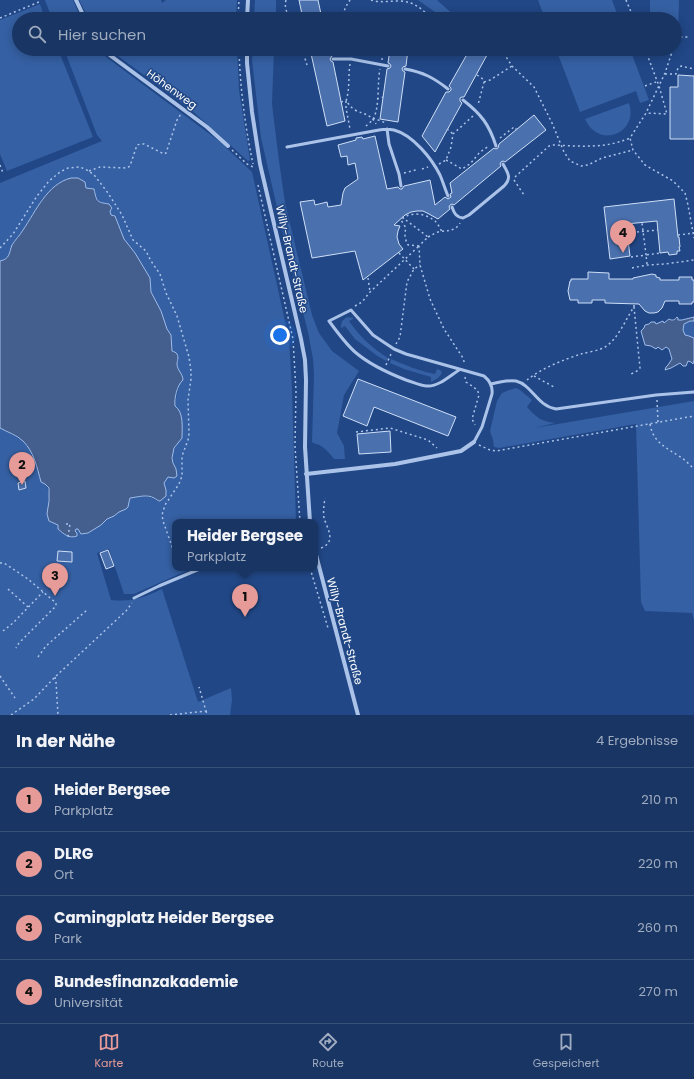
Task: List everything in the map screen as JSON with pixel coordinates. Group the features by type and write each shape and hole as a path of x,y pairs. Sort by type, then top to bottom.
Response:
{"street":[{"path":"76,0 82,12"},
{"path":"247,12 248,0"},
{"name":"Höhenweg","path":"111,56 208,127 228,146"},
{"name":"Willy-Brandt-Straße","path":"247,56 252,112 260,164 301,339 304,360 306,380 305,447 310,519"},
{"path":"306,474 388,465 441,455 461,451 474,442"},
{"name":"Willy-Brandt-Straße","path":"318,554 358,715"}],"lane":[{"path":"333,59 350,59 388,66"},
{"path":"405,68 423,73 448,89"},
{"path":"463,100 476,111 486,124 492,134 495,144"},
{"path":"287,147 359,133 387,129 394,130 403,134 417,144 439,174 448,196"},
{"path":"387,129 389,144 402,186"},
{"path":"452,207 457,216 463,218 469,215 507,183 509,180 508,173 503,164"},
{"path":"459,370 439,383 427,387 423,386 375,366 355,352 329,321 351,310 372,335 394,349 459,370 484,376 491,384 493,389 482,427 474,442"},
{"path":"491,384 516,381 523,384 546,406 556,410 656,394 694,392"},
{"path":"134,598 195,571"}],"path":[{"path":"238,12 239,0"},
{"path":"286,0 285,4 287,12"},
{"path":"344,12 350,0"},
{"path":"371,0 379,2 400,1 416,5 425,12"},
{"path":"626,0 631,12"},
{"path":"15,12 39,2"},
{"path":"0,18 12,13"},
{"path":"682,37 689,37"},
{"path":"228,146 247,164 253,167 247,135 239,56"},
{"path":"304,56 307,65"},
{"path":"381,65 382,56"},
{"path":"506,56 512,66 534,87 552,123 561,146 570,161 581,166 588,165 602,158 633,150"},
{"path":"646,113 667,114 648,56"},
{"path":"524,195 513,179 518,176 546,148 553,145 582,147 598,146 613,144 630,138 646,113 670,56"},
{"path":"350,59 349,89 346,108 352,135"},
{"path":"484,82 490,80 512,66"},
{"path":"664,74 676,74 678,68 681,66 694,69"},
{"path":"477,75 483,79 484,82"},
{"path":"359,133 373,118 376,110 378,78"},
{"path":"476,111 484,82"},
{"path":"645,86 657,82"},
{"path":"377,99 383,97"},
{"path":"341,102 346,101"},
{"path":"346,101 355,110 367,114 373,118 379,130"},
{"path":"89,171 100,168 127,168 130,166 137,146 141,144 164,154 166,153 177,120 184,109"},
{"path":"434,166 446,160 451,147 453,134 468,121"},
{"path":"462,169 470,164 480,152 495,144 514,127 516,130"},
{"path":"447,129 453,134"},
{"path":"630,138 633,150 645,165 673,181 685,193 694,238"},
{"path":"446,160 465,171"},
{"path":"0,165 3,173"},
{"path":"0,248 13,234 36,196 49,181 60,172 68,168 80,167 89,171 95,176 108,193 122,215 133,240 146,251 160,274 176,316 189,357 191,371 188,400 189,434 182,456 182,476 179,484 165,504 162,515 172,546"},
{"path":"404,173 416,170"},
{"path":"257,181 293,340 296,391 295,446 300,519"},
{"path":"403,218 408,215 422,214 436,222 442,232"},
{"path":"351,310 355,305 362,302 370,292 428,237 436,232 451,231 455,229 458,226 461,217"},
{"path":"403,218 428,237"},
{"path":"403,218 401,220 406,228 405,240 408,245 419,246"},
{"path":"642,222 647,265"},
{"path":"627,234 658,230"},
{"path":"678,235 694,233"},
{"path":"419,246 420,266 430,299 444,329 463,358 466,366 466,382 479,392 472,419 476,428"},
{"path":"399,253 414,269"},
{"path":"631,257 660,253"},
{"path":"632,268 694,260"},
{"path":"384,370 400,337 407,282 414,269 420,266"},
{"path":"368,278 370,292"},
{"path":"629,375 640,368 634,303"},
{"path":"523,384 555,364 604,348 619,332 634,307"},
{"path":"534,376 554,387"},
{"path":"656,394 658,422"},
{"path":"474,442 490,450 496,451 694,416"},
{"path":"650,424 653,435 660,443 683,459 694,469"},
{"path":"356,432 390,428 428,440 436,446 441,455"},
{"path":"318,550 329,541 330,532 324,519 323,510 325,498"},
{"path":"66,524 70,524 68,537"},
{"path":"0,563 4,563 28,579 56,603 56,606 19,643 16,648"},
{"path":"8,589 28,607"},
{"path":"3,631 13,623 43,592"},
{"path":"11,715 34,699 55,677 126,611 133,602 134,598"},
{"path":"38,657 46,646 87,610"},
{"path":"0,676 15,698"},
{"path":"55,677 58,715"},
{"path":"199,688 206,710 206,715"},
{"path":"170,715 206,710"}],"shaded area":[{"path":"45,0 73,0 78,12 49,12"},
{"path":"79,0 161,0 162,3 166,0 237,0 236,12 85,12"},
{"path":"255,0 276,0 276,12 254,12"},
{"path":"418,0 437,0 450,12 435,12"},
{"path":"538,0 612,0 616,12 542,12"},
{"path":"650,0 679,0 679,12 650,12"},
{"path":"40,4 43,12 20,12"},
{"path":"12,15 12,56 61,56 93,137 7,171 0,154 0,20"},
{"path":"67,56 105,56 219,141 252,172 289,339 296,519 172,519 172,571 186,571 134,594 124,594 109,549 97,553 111,600 138,599 162,589 198,702 231,688 232,700 230,715 0,715 0,428 22,440 32,452 48,489 48,508 58,525 58,529 75,531 78,528 81,534 88,533 101,525 106,519 126,509 130,498 151,497 157,501 166,490 164,483 168,477 174,478 176,469 172,456 174,449 182,438 181,415 175,406 175,402 182,376 177,362 178,356 172,351 171,335 151,292 150,278 135,253 124,239 115,216 111,215 110,211 112,208 101,204 97,200 94,189 86,188 85,182 78,178 71,178 42,199 24,229 12,244 9,256 0,261 0,183 102,141 97,135"},
{"path":"118,56 237,56 239,90 250,160 248,161 189,108"},
{"path":"252,56 274,56 272,104 285,203 312,315 319,333 332,351 359,371 344,395 337,433 344,446 345,459 334,459 323,447 312,442 313,359 308,332 261,138"},
{"path":"559,56 633,56 649,100 640,103 636,91 580,112"},
{"path":"629,103 631,114 628,123 616,134 599,134 591,128 585,119"},
{"path":"71,178 78,178 85,182 86,188 94,189 99,202 109,204 112,208 110,211 111,215 115,216 124,239 135,253 150,278 151,292 171,335 172,351 178,355 177,366 183,380 176,392 175,400 175,406 180,412 182,425 182,438 174,448 172,458 177,476 174,478 168,477 164,483 166,496 160,501 148,496 130,498 126,509 107,519 101,525 88,533 81,534 78,529 76,529 75,531 77,536 74,537 67,536 62,533 58,529 58,525 49,521 47,514 49,488 41,482 35,460 27,445 15,435 0,428 0,261 6,259 10,253 12,245 43,199 55,186"},
{"path":"347,317 353,318 349,321 353,327 367,342 388,358 386,361 355,339 345,326 341,328 342,322"},
{"path":"677,317 678,320 682,320 694,317 694,321 684,324 683,330 685,335 694,338 694,360 693,364 688,361 686,366 683,366 680,363 665,370 672,359 669,349 666,347 662,350 658,347 656,349 645,345 641,331 645,325 651,322 655,322 656,324 663,321 664,323 669,319 673,320"},
{"path":"687,321 694,321 694,338 685,335 683,331"},
{"path":"391,359 429,373 435,374 437,369 442,372 439,377 431,382 431,377 390,363"},
{"path":"516,388 532,400 527,407 534,414 543,420 555,423 534,428 694,401 694,620 692,613 645,611 641,602 636,424 499,448 494,447 490,431 497,401 502,393"}],"building":[{"path":"299,0 318,0 321,12 302,12"},
{"path":"312,56 332,56 330,59 333,62 345,121 327,126"},
{"path":"389,56 407,56 406,66 402,69 405,72 398,122 380,119 387,69 391,66 388,63"},
{"path":"466,56 486,56 464,97 460,98 462,103 435,152 422,136 446,92 451,90 449,86"},
{"path":"678,75 694,76 694,139 670,139 670,87 678,87"},
{"path":"534,115 546,130 505,162 501,162 501,166 454,205 450,205 450,209 438,219 423,211 411,212 405,215 394,225 400,226 397,237 399,244 403,249 363,280 355,251 312,258 300,202 314,200 315,205 327,202 328,207 341,205 345,188 358,179 355,163 348,165 347,156 341,157 338,145 356,140 356,138 362,137 363,139 375,136 387,189 398,187 402,189 404,186 430,180 435,205 445,197 448,199 451,197 450,194 452,193 450,183 494,148 498,148 499,144"},
{"path":"674,199 680,247 680,251 677,251 677,254 669,255 668,252 660,253 657,221 626,224 630,256 610,259 604,207"},
{"path":"588,272 609,273 609,279 633,279 652,274 660,278 660,280 679,280 679,277 692,277 692,280 694,280 694,302 692,302 692,304 679,304 679,301 665,301 662,308 658,312 649,313 639,304 605,303 605,300 592,300 592,303 578,303 578,300 570,300 568,291 571,279 588,279"},
{"path":"358,379 456,417 448,436 374,407 367,426 343,416"},
{"path":"390,431 391,452 359,454 357,434"},
{"path":"25,481 26,488 19,490 18,483"},
{"path":"108,550 114,566 106,569 100,553"},
{"path":"58,551 72,552 72,562 57,561"}],"place":[{"name":"Bundesfinanzakademie","path":"623,253"},
{"name":"DLRG","path":"22,485"},
{"name":"Camingplatz Heider Bergsee","path":"55,596"},
{"name":"Heider Bergsee","path":"245,617"}]}
